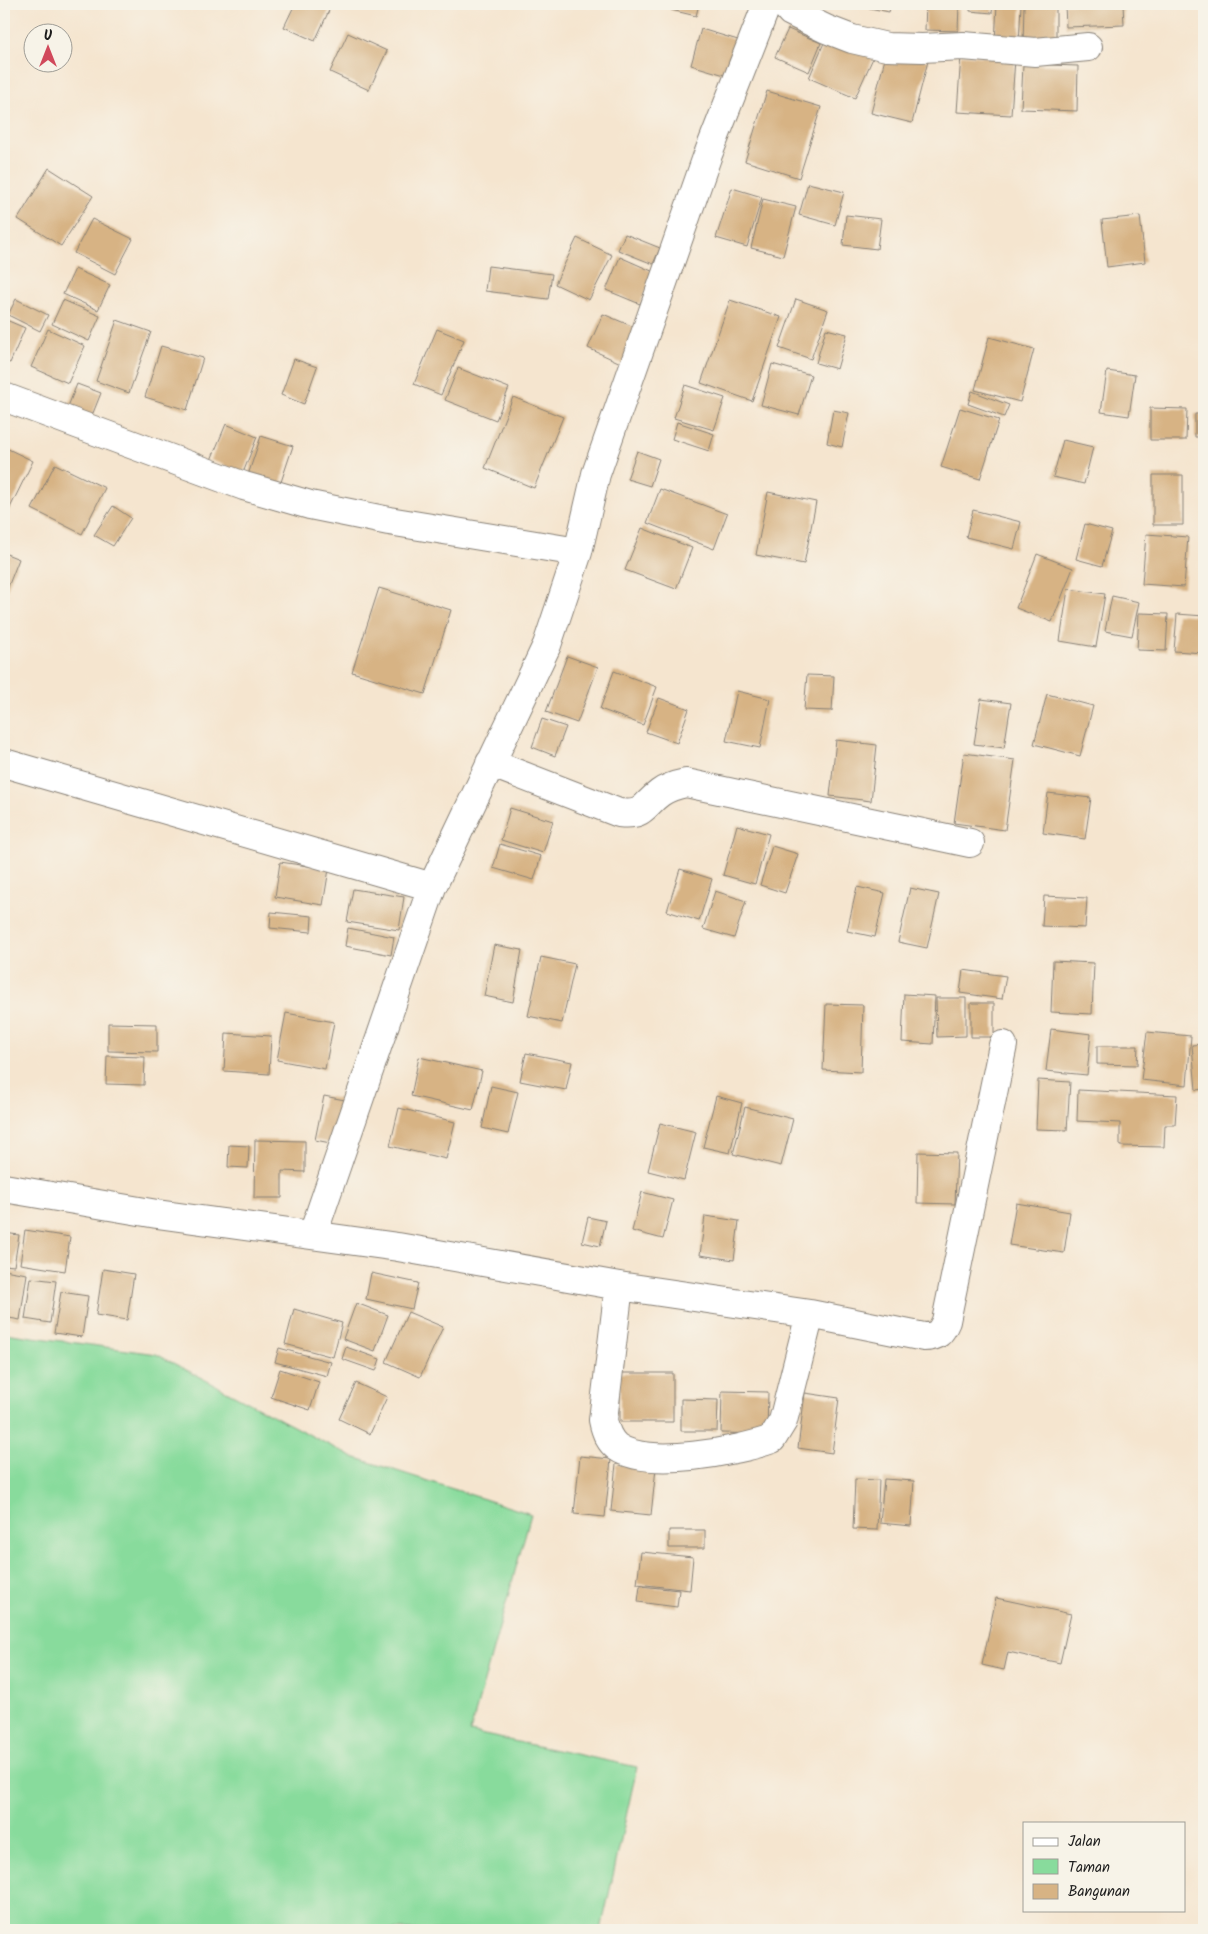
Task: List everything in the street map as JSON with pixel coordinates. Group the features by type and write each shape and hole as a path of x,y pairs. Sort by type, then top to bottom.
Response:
{"street":[{"path":"313,1234 432,888 547,645 578,552 596,474 707,157 768,4"},
{"path":"784,4 791,12 826,29 852,39 887,47 963,46 1035,52 1088,47"},
{"path":"4,397 244,486 310,505 389,521 578,552"},
{"path":"490,762 619,813 631,814 641,812 658,794 676,785 686,783 970,843"},
{"path":"4,764 432,888"},
{"path":"4,1188 157,1214 313,1234 619,1286 810,1314 924,1336 934,1336 941,1331 946,1321 1003,1045"},
{"path":"619,1286 603,1420 606,1434 617,1447 636,1454 667,1457 728,1451 772,1438 783,1420 810,1314"}],"green space":[{"path":"4,1333 156,1354 350,1456 531,1514 470,1732 637,1767 601,1930 4,1930"}],"building":[{"path":"295,4 332,4 315,41 284,27"},
{"path":"672,4 699,4 696,16 671,10"},
{"path":"850,4 891,4 889,12"},
{"path":"926,4 959,4 958,31 925,30"},
{"path":"970,4 993,4 992,13 970,11"},
{"path":"997,4 1021,4 1019,45 995,43"},
{"path":"1024,4 1056,4 1056,46 1023,45"},
{"path":"1065,4 1123,4 1124,25 1066,27"},
{"path":"701,29 738,40 728,76 691,65"},
{"path":"788,29 821,43 809,72 775,57"},
{"path":"348,33 387,51 369,90 330,72"},
{"path":"826,38 873,58 855,98 809,78"},
{"path":"887,51 928,61 912,123 871,113"},
{"path":"961,55 1015,59 1011,115 957,112"},
{"path":"1023,64 1078,66 1077,111 1021,109"},
{"path":"767,91 821,107 799,178 745,161"},
{"path":"49,168 93,196 61,246 18,219"},
{"path":"808,183 844,192 835,225 799,215"},
{"path":"732,188 762,197 747,247 716,238"},
{"path":"763,199 796,207 783,256 751,248"},
{"path":"846,215 881,219 877,249 843,245"},
{"path":"1140,216 1145,262 1107,267 1102,220"},
{"path":"92,219 133,239 115,274 74,253"},
{"path":"625,234 660,248 653,264 618,250"},
{"path":"577,238 612,255 589,300 555,284"},
{"path":"620,257 654,272 640,304 606,290"},
{"path":"488,266 552,274 548,299 485,291"},
{"path":"75,269 110,285 98,310 63,294"},
{"path":"16,299 48,315 40,331 8,315"},
{"path":"796,299 828,310 811,359 779,348"},
{"path":"63,300 100,316 89,341 52,324"},
{"path":"730,300 781,317 752,401 701,383"},
{"path":"603,314 641,330 625,365 588,348"},
{"path":"4,319 25,328 10,363 4,361"},
{"path":"117,320 151,332 129,393 96,381"},
{"path":"48,329 85,346 68,383 31,367"},
{"path":"437,329 464,340 441,395 414,384"},
{"path":"826,329 847,334 837,369 816,363"},
{"path":"989,337 1034,349 1020,402 975,390"},
{"path":"161,346 203,358 187,410 145,397"},
{"path":"294,359 317,367 304,404 281,395"},
{"path":"772,364 811,375 799,415 761,405"},
{"path":"458,368 509,388 496,420 445,400"},
{"path":"1107,371 1135,375 1129,416 1101,412"},
{"path":"77,384 101,393 89,423 65,414"},
{"path":"685,385 725,398 714,430 674,418"},
{"path":"972,391 1009,405 1004,417 968,404"},
{"path":"513,397 563,417 534,488 485,468"},
{"path":"960,408 999,420 980,479 941,467"},
{"path":"1150,408 1187,409 1186,440 1150,440"},
{"path":"833,410 849,413 842,447 827,443"},
{"path":"1195,414 1204,414 1204,437 1195,437"},
{"path":"677,422 714,434 709,451 672,439"},
{"path":"226,424 257,437 243,473 211,460"},
{"path":"261,436 293,446 280,485 248,475"},
{"path":"1063,440 1093,447 1084,484 1053,477"},
{"path":"4,447 33,461 6,516 4,515"},
{"path":"637,451 659,459 650,486 627,479"},
{"path":"55,464 105,488 82,534 32,509"},
{"path":"1153,475 1183,475 1183,525 1153,525"},
{"path":"660,489 727,514 714,549 647,523"},
{"path":"768,492 816,502 804,564 756,555"},
{"path":"113,506 131,518 113,546 94,535"},
{"path":"973,510 1021,522 1014,549 966,537"},
{"path":"1085,524 1112,531 1102,566 1076,559"},
{"path":"642,528 692,548 676,589 625,570"},
{"path":"1146,534 1188,537 1184,587 1142,584"},
{"path":"4,553 19,559 4,597"},
{"path":"1037,554 1073,568 1052,622 1016,608"},
{"path":"379,588 451,610 425,694 352,672"},
{"path":"1068,589 1105,594 1096,647 1060,641"},
{"path":"1112,596 1139,602 1132,636 1105,631"},
{"path":"1139,613 1168,614 1166,651 1137,650"},
{"path":"1177,614 1204,616 1204,653 1174,651"},
{"path":"567,656 598,667 577,723 546,712"},
{"path":"614,671 657,687 643,725 600,709"},
{"path":"807,675 834,676 832,711 804,710"},
{"path":"737,691 770,699 760,748 726,741"},
{"path":"1047,694 1093,706 1080,756 1034,744"},
{"path":"659,698 689,709 677,743 646,732"},
{"path":"981,699 1011,703 1004,748 974,744"},
{"path":"542,719 566,727 555,756 532,747"},
{"path":"836,740 877,745 871,801 830,796"},
{"path":"964,753 1015,760 1005,830 954,823"},
{"path":"1048,793 1091,798 1085,839 1043,833"},
{"path":"510,808 553,821 543,853 501,840"},
{"path":"737,825 769,834 755,884 723,875"},
{"path":"500,844 541,856 534,880 493,868"},
{"path":"772,846 798,854 785,893 760,885"},
{"path":"280,862 329,869 323,905 275,897"},
{"path":"680,869 712,879 699,921 667,911"},
{"path":"857,887 885,893 875,937 847,931"},
{"path":"910,888 939,894 927,948 898,942"},
{"path":"353,889 404,897 399,930 347,922"},
{"path":"715,891 746,901 734,938 703,929"},
{"path":"1044,896 1087,898 1085,928 1042,926"},
{"path":"271,912 312,916 311,932 270,928"},
{"path":"348,928 394,937 391,955 345,946"},
{"path":"494,945 522,950 513,1002 484,996"},
{"path":"541,957 575,964 562,1023 528,1016"},
{"path":"1053,961 1094,963 1092,1014 1051,1012"},
{"path":"963,970 1006,976 1002,999 960,993"},
{"path":"904,994 935,996 933,1044 902,1042"},
{"path":"936,998 966,998 966,1036 937,1037"},
{"path":"971,1003 994,1003 994,1037 971,1037"},
{"path":"826,1004 863,1005 861,1072 823,1070"},
{"path":"286,1013 334,1022 325,1069 277,1060"},
{"path":"108,1023 157,1024 157,1052 108,1051"},
{"path":"1051,1029 1091,1034 1087,1075 1046,1071"},
{"path":"1147,1032 1191,1036 1187,1085 1141,1080"},
{"path":"226,1033 271,1036 269,1074 224,1071"},
{"path":"1204,1044 1204,1089 1196,1090 1192,1045"},
{"path":"1097,1046 1138,1046 1137,1065 1097,1064"},
{"path":"526,1053 572,1062 566,1090 520,1081"},
{"path":"107,1056 145,1057 144,1085 106,1084"},
{"path":"419,1057 482,1071 473,1110 411,1096"},
{"path":"1038,1080 1070,1082 1067,1130 1036,1129"},
{"path":"491,1086 518,1092 508,1134 482,1128"},
{"path":"1078,1090 1177,1095 1175,1125 1165,1125 1164,1147 1120,1146 1120,1123 1077,1121"},
{"path":"324,1096 350,1101 341,1145 315,1140"},
{"path":"716,1096 742,1103 730,1153 703,1147"},
{"path":"745,1107 793,1119 781,1166 733,1154"},
{"path":"399,1108 455,1122 446,1159 390,1146"},
{"path":"660,1123 696,1132 684,1180 648,1171"},
{"path":"255,1140 305,1141 305,1172 282,1171 282,1198 254,1198"},
{"path":"229,1145 249,1146 248,1168 228,1167"},
{"path":"918,1152 957,1153 955,1204 917,1203"},
{"path":"642,1192 673,1200 663,1239 632,1231"},
{"path":"1016,1203 1070,1212 1064,1253 1009,1245"},
{"path":"705,1216 739,1221 734,1260 700,1255"},
{"path":"588,1217 606,1221 600,1246 582,1242"},
{"path":"25,1230 70,1237 65,1271 20,1264"},
{"path":"4,1233 19,1235 14,1266 4,1265"},
{"path":"103,1269 134,1274 127,1320 96,1315"},
{"path":"4,1270 27,1274 20,1320 4,1317"},
{"path":"371,1273 418,1283 412,1309 366,1299"},
{"path":"31,1278 56,1281 50,1323 25,1319"},
{"path":"61,1292 88,1296 82,1337 54,1333"},
{"path":"356,1303 388,1315 375,1351 343,1339"},
{"path":"294,1309 342,1323 333,1357 285,1344"},
{"path":"408,1312 443,1327 420,1377 386,1362"},
{"path":"346,1347 380,1359 376,1371 342,1359"},
{"path":"279,1348 331,1362 327,1376 275,1362"},
{"path":"280,1369 319,1382 310,1410 271,1397"},
{"path":"620,1373 673,1373 673,1422 620,1422"},
{"path":"356,1383 387,1397 370,1434 339,1419"},
{"path":"722,1391 768,1392 767,1434 721,1433"},
{"path":"805,1393 839,1398 832,1453 798,1448"},
{"path":"681,1399 718,1400 717,1431 681,1431"},
{"path":"580,1456 611,1459 605,1517 574,1514"},
{"path":"616,1464 656,1468 651,1515 611,1511"},
{"path":"855,1479 879,1480 877,1530 853,1529"},
{"path":"884,1479 914,1481 911,1526 880,1523"},
{"path":"669,1530 705,1530 705,1548 669,1548"},
{"path":"641,1552 693,1557 690,1590 637,1584"},
{"path":"640,1586 679,1590 677,1607 638,1602"},
{"path":"996,1598 1071,1614 1060,1663 1008,1652 1004,1670 982,1665"}]}
